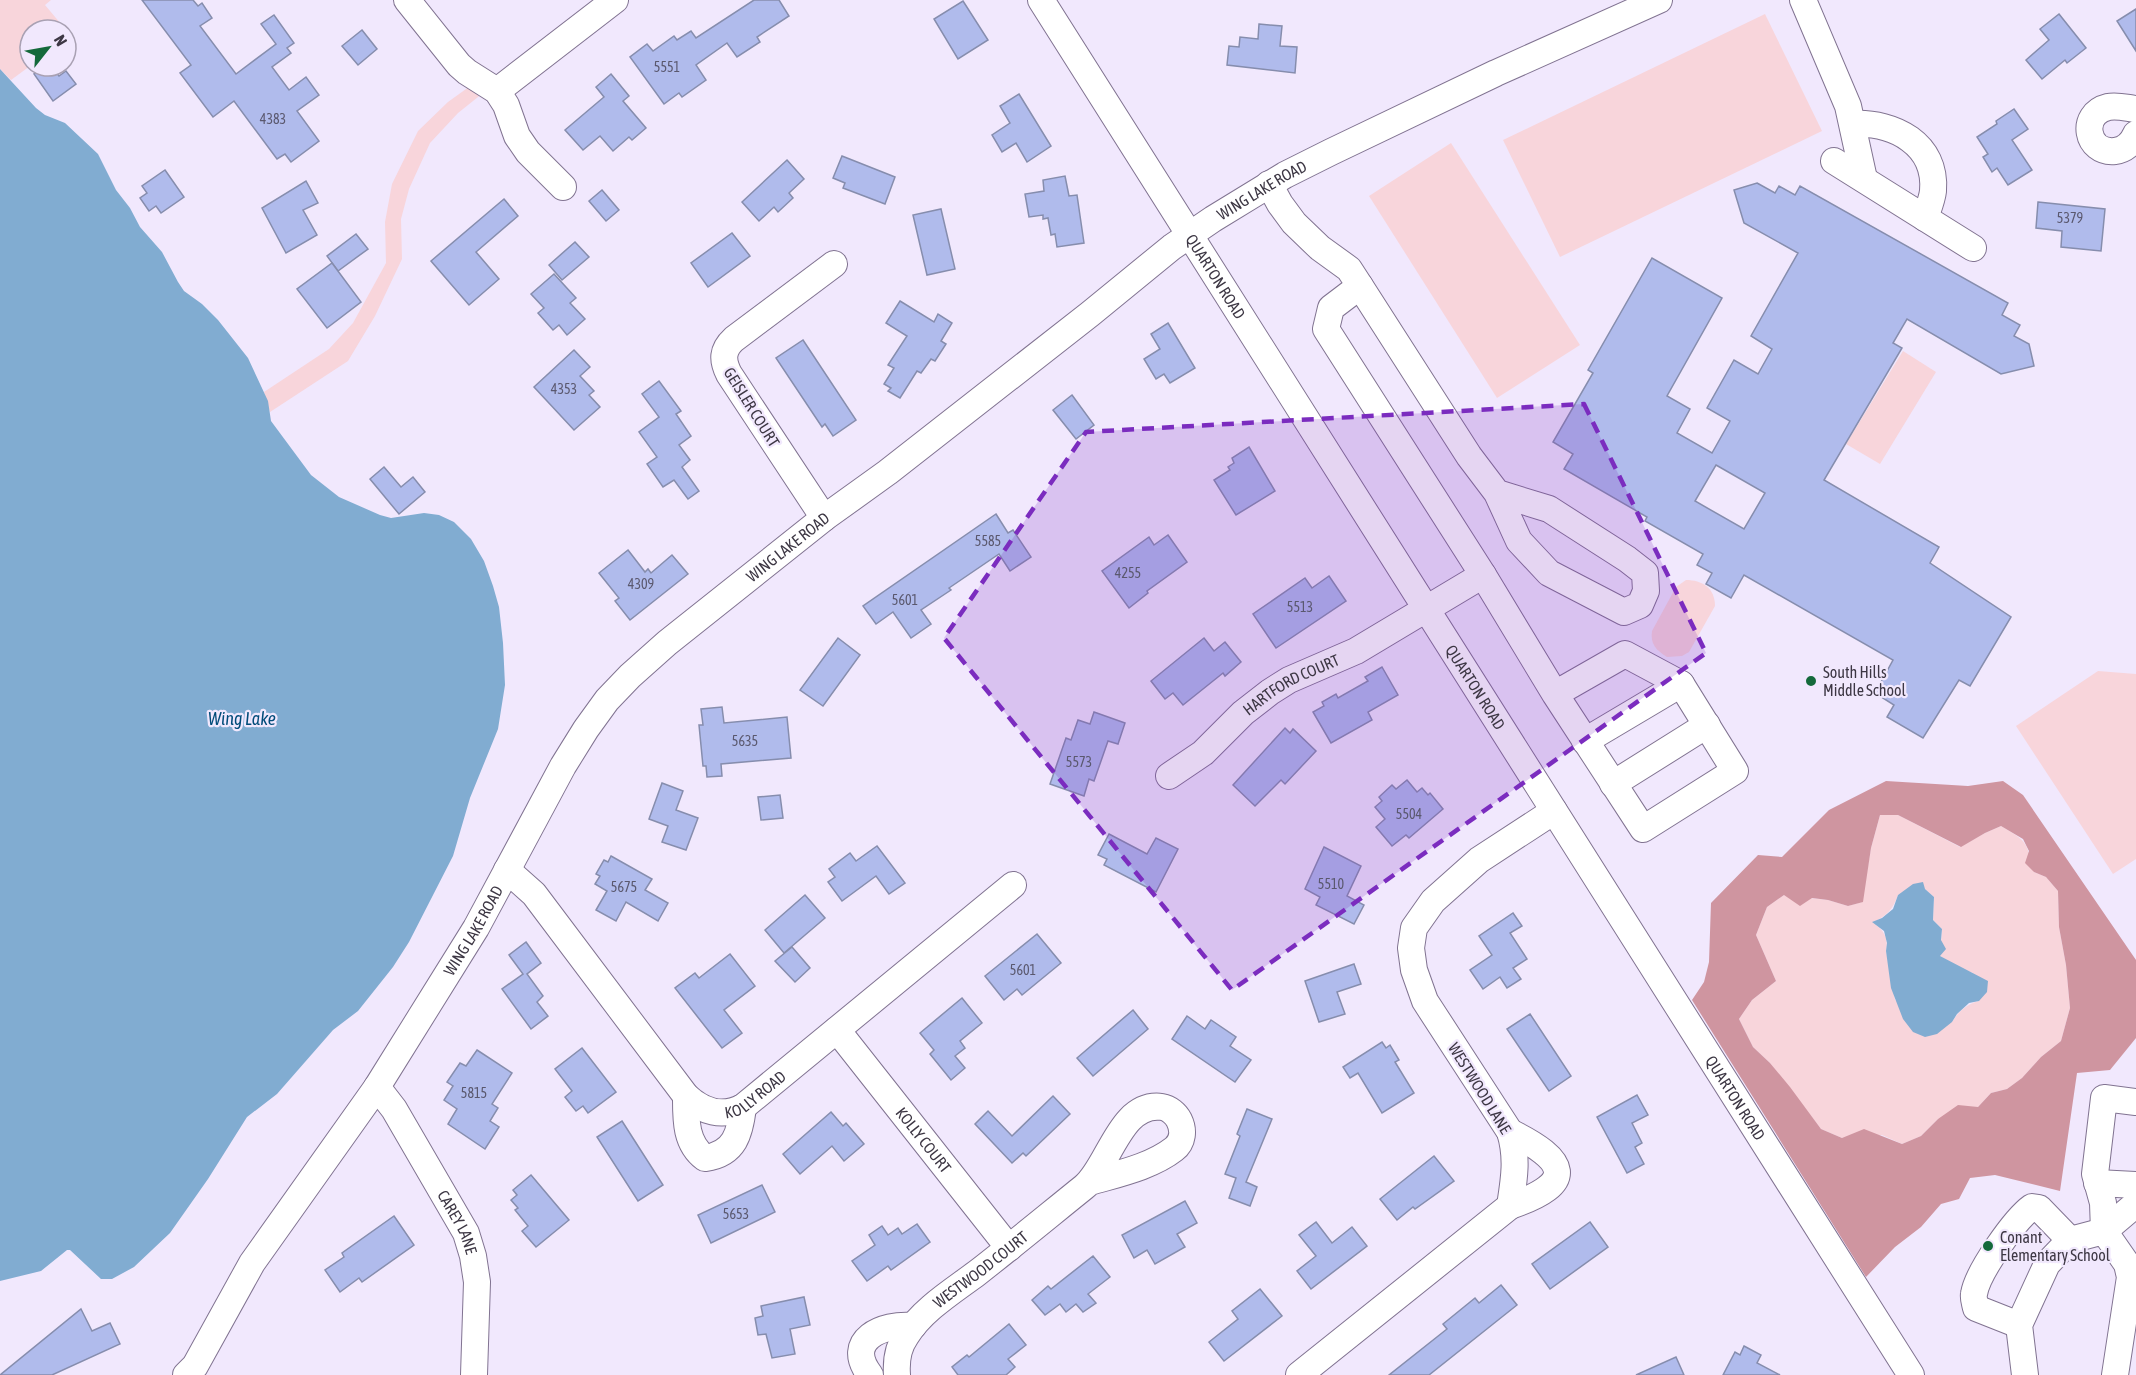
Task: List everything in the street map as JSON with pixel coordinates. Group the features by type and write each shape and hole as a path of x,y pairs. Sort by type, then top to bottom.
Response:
{"street":[{"path":"407,0 459,65 497,91 506,105 517,136 528,152 563,188"},
{"path":"497,91 615,0"},
{"name":"QUARTON ROAD","path":"1041,0 1911,1375"},
{"name":"WING LAKE ROAD","path":"186,1375 195,1366 252,1263 377,1087 476,928 563,766 586,729 630,676 667,643 824,518 907,458 1191,234 1269,184 1442,99 1659,0"},
{"path":"1803,0 1848,106 1864,179"},
{"path":"2136,110 2119,107 2100,110 2093,116 2088,130 2092,142 2104,151 2120,150 2129,145 2136,134"},
{"path":"1853,124 1891,128 1917,143 1932,170 1933,193 1925,218"},
{"path":"1834,161 1973,248"},
{"path":"1269,184 1294,223 1320,248 1349,269 1469,456 1497,492 1519,541 1549,573 1624,612 1640,605 1646,591 1645,573 1549,509 1497,492"},
{"name":"GEISLER COURT","path":"824,518 729,374 724,364 724,354 727,345 734,339 834,264"},
{"path":"1360,286 1331,308 1326,329 1483,574 1556,694 1585,741 1642,829 1736,771 1681,684 1625,654 1556,694"},
{"name":"HARTFORD COURT","path":"1169,776 1203,753 1243,713 1270,692 1289,680 1356,651 1483,574"},
{"path":"1585,741 1681,684"},
{"path":"1613,784 1707,725"},
{"name":"WESTWOOD LANE","path":"1510,1206 1516,1170 1514,1145 1510,1132 1425,1001 1414,970 1411,948 1414,928 1433,901 1479,860 1554,811"},
{"name":"KOLLY ROAD","path":"507,870 534,894 686,1096 702,1108 713,1112 733,1113 1013,885"},
{"name":"KOLLY COURT","path":"837,1030 1009,1248"},
{"name":"CAREY LANE","path":"377,1087 394,1109 466,1233 477,1282 474,1375"},
{"path":"686,1096 686,1124 690,1139 698,1153 705,1158 715,1157 728,1149 740,1127 743,1107"},
{"path":"2115,1375 2130,1277 2127,1264 2103,1231 2103,1203 2095,1174 2104,1098 2136,1102"},
{"path":"1299,1375 1510,1206 1541,1195 1551,1187 1557,1179 1558,1171 1552,1160 1542,1150 1510,1132"},
{"name":"WESTWOOD COURT","path":"897,1375 900,1346 913,1326 1090,1182"},
{"path":"2097,1183 2136,1185"},
{"path":"2025,1375 2019,1325 2047,1264 2070,1240 2103,1231 2136,1204"},
{"path":"2019,1325 1976,1308 1973,1295 1977,1283 2007,1231 2024,1212 2032,1207 2039,1208 2070,1240"},
{"path":"870,1375 862,1361 861,1353 868,1337 899,1324 913,1326"}],"highlighted area":[{"path":"1584,404 1706,653 1232,990 944,638 1086,432"}],"shaded area":[{"path":"0,0 51,0 45,5 56,18 18,18 18,75 11,80 0,69"},
{"path":"1765,14 1822,131 1560,257 1503,140"},
{"path":"473,84 483,93 458,113 430,143 409,189 401,219 402,259 375,316 348,361 270,412 264,392 329,349 353,323 386,263 385,222 392,184 418,131 448,102"},
{"path":"1451,143 1580,345 1497,398 1369,196"},
{"path":"1903,351 1936,372 1880,464 1846,444"},
{"path":"1686,580 1706,586 1713,594 1715,606 1689,652 1682,656 1667,657 1655,646 1652,631 1676,587"},
{"path":"2098,671 2136,674 2136,859 2113,874 2016,726"},
{"path":"1886,781 1968,786 2003,781 2023,795 2136,960 2136,1038 2110,1070 2077,1073 2060,1191 1995,1175 1970,1178 1959,1199 1941,1204 1921,1227 1895,1247 1866,1277 1692,1000 1704,982 1709,962 1711,903 1758,855 1782,857 1829,810","holes":["1880,815 1898,815 1961,847 2001,826 2023,839 2029,851 2025,863 2034,872 2046,877 2058,891 2059,927 2066,965 2070,1008 2061,1041 2041,1057 2022,1078 2007,1089 1991,1093 1978,1107 1958,1105 1938,1119 1921,1136 1902,1144 1864,1129 1842,1138 1821,1129 1790,1087 1753,1047 1739,1019 1752,1000 1776,981 1756,935 1767,907 1784,895 1800,906 1812,898 1848,906 1863,902 1871,848"]},
{"path":"1880,815 1898,815 1960,847 2001,826 2010,831 2025,843 2034,872 2046,877 2058,891 2059,927 2066,965 2070,1008 2061,1041 2007,1089 1991,1093 1978,1107 1938,1119 1921,1136 1902,1144 1882,1135 1842,1138 1821,1129 1770,1063 1753,1047 1739,1019 1752,1000 1776,981 1756,935 1767,907 1784,895 1828,900 1848,906 1862,902 1871,848","holes":["1925,889 1934,897 1933,920 1942,929 1940,956 1973,973 1979,1001 1964,1008 1952,1022 1895,1000 1886,951 1886,938 1873,922 1889,912 1898,895"]}],"water":[{"name":"Wing Lake","path":"0,69 36,108 45,115 65,123 98,154 116,190 130,208 140,227 162,252 184,291 218,320 248,358 268,401 271,421 311,475 339,497 380,515 391,518 424,513 439,515 454,522 471,539 484,561 493,586 499,607 503,643 505,685 498,729 470,798 453,856 409,942 393,967 358,1011 333,1030 277,1094 247,1117 170,1233 134,1267 112,1279 101,1279 70,1250 67,1250 41,1271 0,1281"},
{"path":"1923,882 1925,889 1934,897 1933,920 1942,929 1941,940 1946,949 1940,956 1988,981 1987,992 1979,1001 1969,1003 1952,1022 1937,1034 1925,1037 1913,1032 1903,1019 1891,988 1884,931 1872,922 1882,918 1893,909 1898,895 1913,884"}],"building":[{"path":"142,0 193,0 198,6 202,3 212,18 200,26 236,74 276,44 261,24 274,15 294,43 287,48 291,53 272,67 289,90 306,77 319,95 297,111 319,141 291,162 285,154 277,159 234,101 213,117 180,73 191,65"},
{"path":"754,0 779,0 789,16 757,37 760,42 737,57 727,43 696,65 706,80 682,97 679,93 664,104 630,57 647,44 653,51 674,36 677,40 691,31 696,38"},
{"path":"963,1 988,40 958,59 934,19"},
{"path":"2136,9 2136,51 2117,21"},
{"path":"2059,14 2086,48 2067,63 2065,60 2042,79 2026,60 2049,40 2040,29"},
{"path":"1259,24 1282,26 1280,46 1297,47 1295,73 1227,65 1229,46 1239,47 1240,37 1258,39"},
{"path":"362,30 377,49 358,65 342,46"},
{"path":"611,74 629,96 623,101 646,128 632,140 629,137 613,151 600,136 583,150 565,130 604,97 596,87"},
{"path":"37,78 71,78 76,84 53,101"},
{"path":"1019,94 1051,146 1027,162 1016,143 1002,152 992,135 1010,123 1000,106"},
{"path":"2014,109 2028,129 2012,140 2032,170 2008,185 1997,168 1992,172 1983,157 1988,154 1977,137"},
{"path":"842,156 895,177 885,204 843,188 845,183 833,178"},
{"path":"787,160 804,179 789,193 793,198 778,212 774,207 759,221 742,202"},
{"path":"165,170 184,197 161,213 156,206 149,211 140,198 147,193 142,186"},
{"path":"1065,176 1069,196 1077,195 1084,243 1057,247 1055,234 1051,235 1048,218 1043,219 1043,215 1029,217 1025,194 1044,191 1043,180"},
{"path":"306,181 318,203 303,210 317,235 286,253 262,208"},
{"path":"1757,183 1775,193 1779,186 1795,195 1800,186 2008,303 2002,315 2020,325 2014,336 2029,344 2034,366 2001,374 1907,319 1893,343 1902,348 1824,480 1939,547 1930,563 2011,617 1970,686 1959,680 1923,738 1887,717 1894,705 1875,693 1893,660 1744,575 1731,598 1706,584 1712,573 1697,565 1703,554 1645,521 1647,517 1564,469 1573,454 1553,442 1593,373 1588,370 1652,258 1722,298 1667,396 1690,409 1677,433 1712,453 1730,421 1707,408 1734,360 1758,374 1772,349 1751,336 1798,253 1744,223 1734,190","holes":["1716,465 1765,493 1744,529 1695,501"]},
{"path":"602,190 619,210 606,221 589,201"},
{"path":"504,199 518,216 476,252 499,279 469,305 431,261"},
{"path":"2038,202 2105,209 2101,251 2061,247 2062,231 2036,228"},
{"path":"941,209 955,269 927,275 913,215"},
{"path":"732,233 750,256 708,287 691,263"},
{"path":"356,234 368,249 338,271 327,256"},
{"path":"575,242 589,257 562,280 549,265"},
{"path":"332,263 361,302 327,328 297,289"},
{"path":"554,274 576,298 570,303 585,319 567,335 559,325 553,330 538,313 544,308 531,294"},
{"path":"900,301 934,322 938,314 952,323 941,341 946,344 935,361 931,359 921,373 917,371 900,398 888,391 891,388 884,384 894,368 888,365 907,336 886,323"},
{"path":"1168,323 1195,368 1170,383 1164,374 1156,379 1144,359 1160,349 1151,334"},
{"path":"803,340 856,420 833,436 825,424 822,427 776,358"},
{"path":"574,350 590,367 580,376 594,391 589,395 600,407 574,430 534,387"},
{"path":"659,381 681,411 676,414 691,436 679,445 690,460 682,467 699,491 688,499 674,480 663,487 647,464 657,457 639,432 659,417 642,394"},
{"path":"1072,395 1094,425 1076,439 1053,410"},
{"path":"1249,447 1275,491 1236,515 1214,480 1230,470 1228,467 1234,463 1232,458"},
{"path":"384,467 401,487 413,477 425,492 399,514 370,479"},
{"path":"996,514 1008,533 1013,530 1031,557 1010,571 999,554 921,610 931,624 911,638 893,612 876,624 863,606"},
{"path":"1168,535 1187,562 1147,591 1148,593 1129,608 1102,571 1149,537 1154,545"},
{"path":"628,550 645,572 648,569 651,573 672,555 688,574 630,620 615,601 619,598 599,573"},
{"path":"1329,576 1346,601 1276,648 1253,614 1305,578 1312,588"},
{"path":"838,638 860,655 823,706 800,690"},
{"path":"1204,638 1214,651 1225,642 1241,662 1225,676 1223,673 1183,705 1173,693 1165,699 1151,681"},
{"path":"1382,667 1398,695 1368,712 1372,720 1331,743 1313,712 1324,706 1322,702 1336,694 1338,698 1368,681 1365,677"},
{"path":"722,707 724,723 787,717 791,758 721,764 722,776 707,777 706,766 703,766 699,725 703,725 701,709"},
{"path":"1094,712 1125,723 1118,744 1108,741 1094,781 1089,779 1084,796 1050,784 1066,738 1071,740 1078,720 1090,724"},
{"path":"1285,728 1290,733 1293,729 1316,751 1285,784 1281,780 1255,806 1233,785"},
{"path":"1407,780 1417,792 1422,788 1428,795 1430,793 1443,809 1409,838 1406,835 1392,846 1376,827 1385,819 1375,807 1382,801 1379,797 1392,785 1396,789"},
{"path":"662,783 683,791 676,810 698,818 686,850 662,842 668,826 649,819"},
{"path":"780,795 783,818 761,820 758,797"},
{"path":"1109,834 1147,854 1156,838 1178,849 1156,892 1104,865 1107,859 1098,855"},
{"path":"877,846 905,883 889,894 876,876 842,901 828,882 835,877 829,869 850,853 856,861"},
{"path":"1324,847 1361,866 1347,896 1364,905 1354,924 1316,905 1320,897 1305,889"},
{"path":"611,856 652,879 645,890 668,903 658,921 626,902 616,921 596,910 607,891 595,884 600,876 596,874 604,860 608,862"},
{"path":"805,895 825,918 784,953 765,930"},
{"path":"1513,913 1522,926 1510,933 1527,959 1513,968 1521,979 1507,988 1500,977 1483,989 1470,970 1492,955 1479,936"},
{"path":"1037,934 1061,963 1022,995 1017,989 1004,1000 985,976"},
{"path":"526,942 541,963 527,974 543,996 537,1002 548,1016 531,1029 502,989 523,974 509,955"},
{"path":"792,947 810,968 795,982 775,961"},
{"path":"730,954 755,986 724,1010 742,1033 722,1048 675,988 695,973 699,978"},
{"path":"1354,964 1361,984 1337,992 1345,1014 1319,1022 1305,981"},
{"path":"962,998 982,1023 960,1041 965,1048 955,1056 965,1068 951,1080 930,1054 934,1050 920,1033"},
{"path":"1133,1010 1148,1029 1093,1076 1077,1058"},
{"path":"1530,1014 1571,1076 1549,1091 1507,1029"},
{"path":"1187,1016 1205,1029 1211,1020 1236,1037 1230,1046 1251,1060 1235,1082 1172,1039"},
{"path":"1382,1042 1386,1048 1390,1045 1399,1060 1395,1062 1414,1093 1382,1113 1358,1073 1350,1078 1343,1067"},
{"path":"582,1048 616,1092 588,1113 583,1106 576,1111 565,1097 572,1091 555,1069"},
{"path":"477,1050 512,1073 492,1104 498,1108 490,1121 499,1127 485,1149 448,1124 457,1109 444,1100 453,1086 447,1082 460,1063 466,1066"},
{"path":"1637,1095 1648,1115 1632,1123 1642,1143 1635,1147 1644,1164 1627,1173 1597,1117"},
{"path":"1053,1096 1070,1114 1026,1156 1023,1153 1012,1163 975,1124 988,1111 1012,1136"},
{"path":"1247,1109 1272,1119 1246,1182 1257,1187 1250,1206 1229,1198 1236,1178 1225,1174 1240,1136 1237,1134"},
{"path":"831,1112 843,1126 846,1123 864,1144 844,1161 832,1146 800,1174 783,1154"},
{"path":"622,1121 663,1185 638,1201 597,1137"},
{"path":"1434,1156 1454,1181 1397,1220 1380,1199"},
{"path":"531,1175 569,1220 536,1247 522,1231 528,1226 515,1210 518,1208 511,1200 517,1195 513,1190"},
{"path":"762,1185 775,1212 711,1243 698,1215"},
{"path":"1185,1201 1197,1223 1177,1234 1185,1247 1155,1264 1147,1250 1134,1258 1122,1235"},
{"path":"394,1216 414,1245 362,1282 359,1278 340,1292 325,1270 344,1257 342,1253"},
{"path":"1316,1222 1332,1243 1352,1227 1367,1246 1311,1289 1297,1271 1316,1256 1299,1235"},
{"path":"1590,1222 1608,1247 1550,1289 1532,1264"},
{"path":"917,1224 930,1242 891,1270 888,1266 867,1281 852,1261 875,1245 869,1235 882,1226 888,1235 898,1228 902,1234"},
{"path":"1093,1256 1110,1277 1088,1294 1096,1303 1083,1312 1076,1304 1066,1312 1060,1304 1045,1315 1032,1300 1048,1286 1051,1289"},
{"path":"1501,1285 1517,1305 1429,1375 1389,1375 1447,1329 1443,1324 1475,1298 1479,1303"},
{"path":"1260,1289 1282,1316 1224,1361 1209,1342 1238,1319 1232,1311"},
{"path":"804,1297 810,1325 790,1329 795,1354 772,1358 766,1334 758,1335 755,1318 763,1316 761,1306"},
{"path":"81,1309 92,1331 110,1323 120,1344 52,1375 0,1375"},
{"path":"1009,1324 1026,1345 1008,1359 1015,1367 1006,1375 958,1375 952,1367 967,1355 969,1357"},
{"path":"1744,1346 1761,1355 1757,1363 1780,1375 1723,1375 1735,1352 1740,1355"},
{"path":"1676,1357 1684,1375 1636,1375"}],"place":[{"name":"South Hills Middle School","path":"1811,681"},
{"name":"Conant Elementary School","path":"1988,1246"}]}
